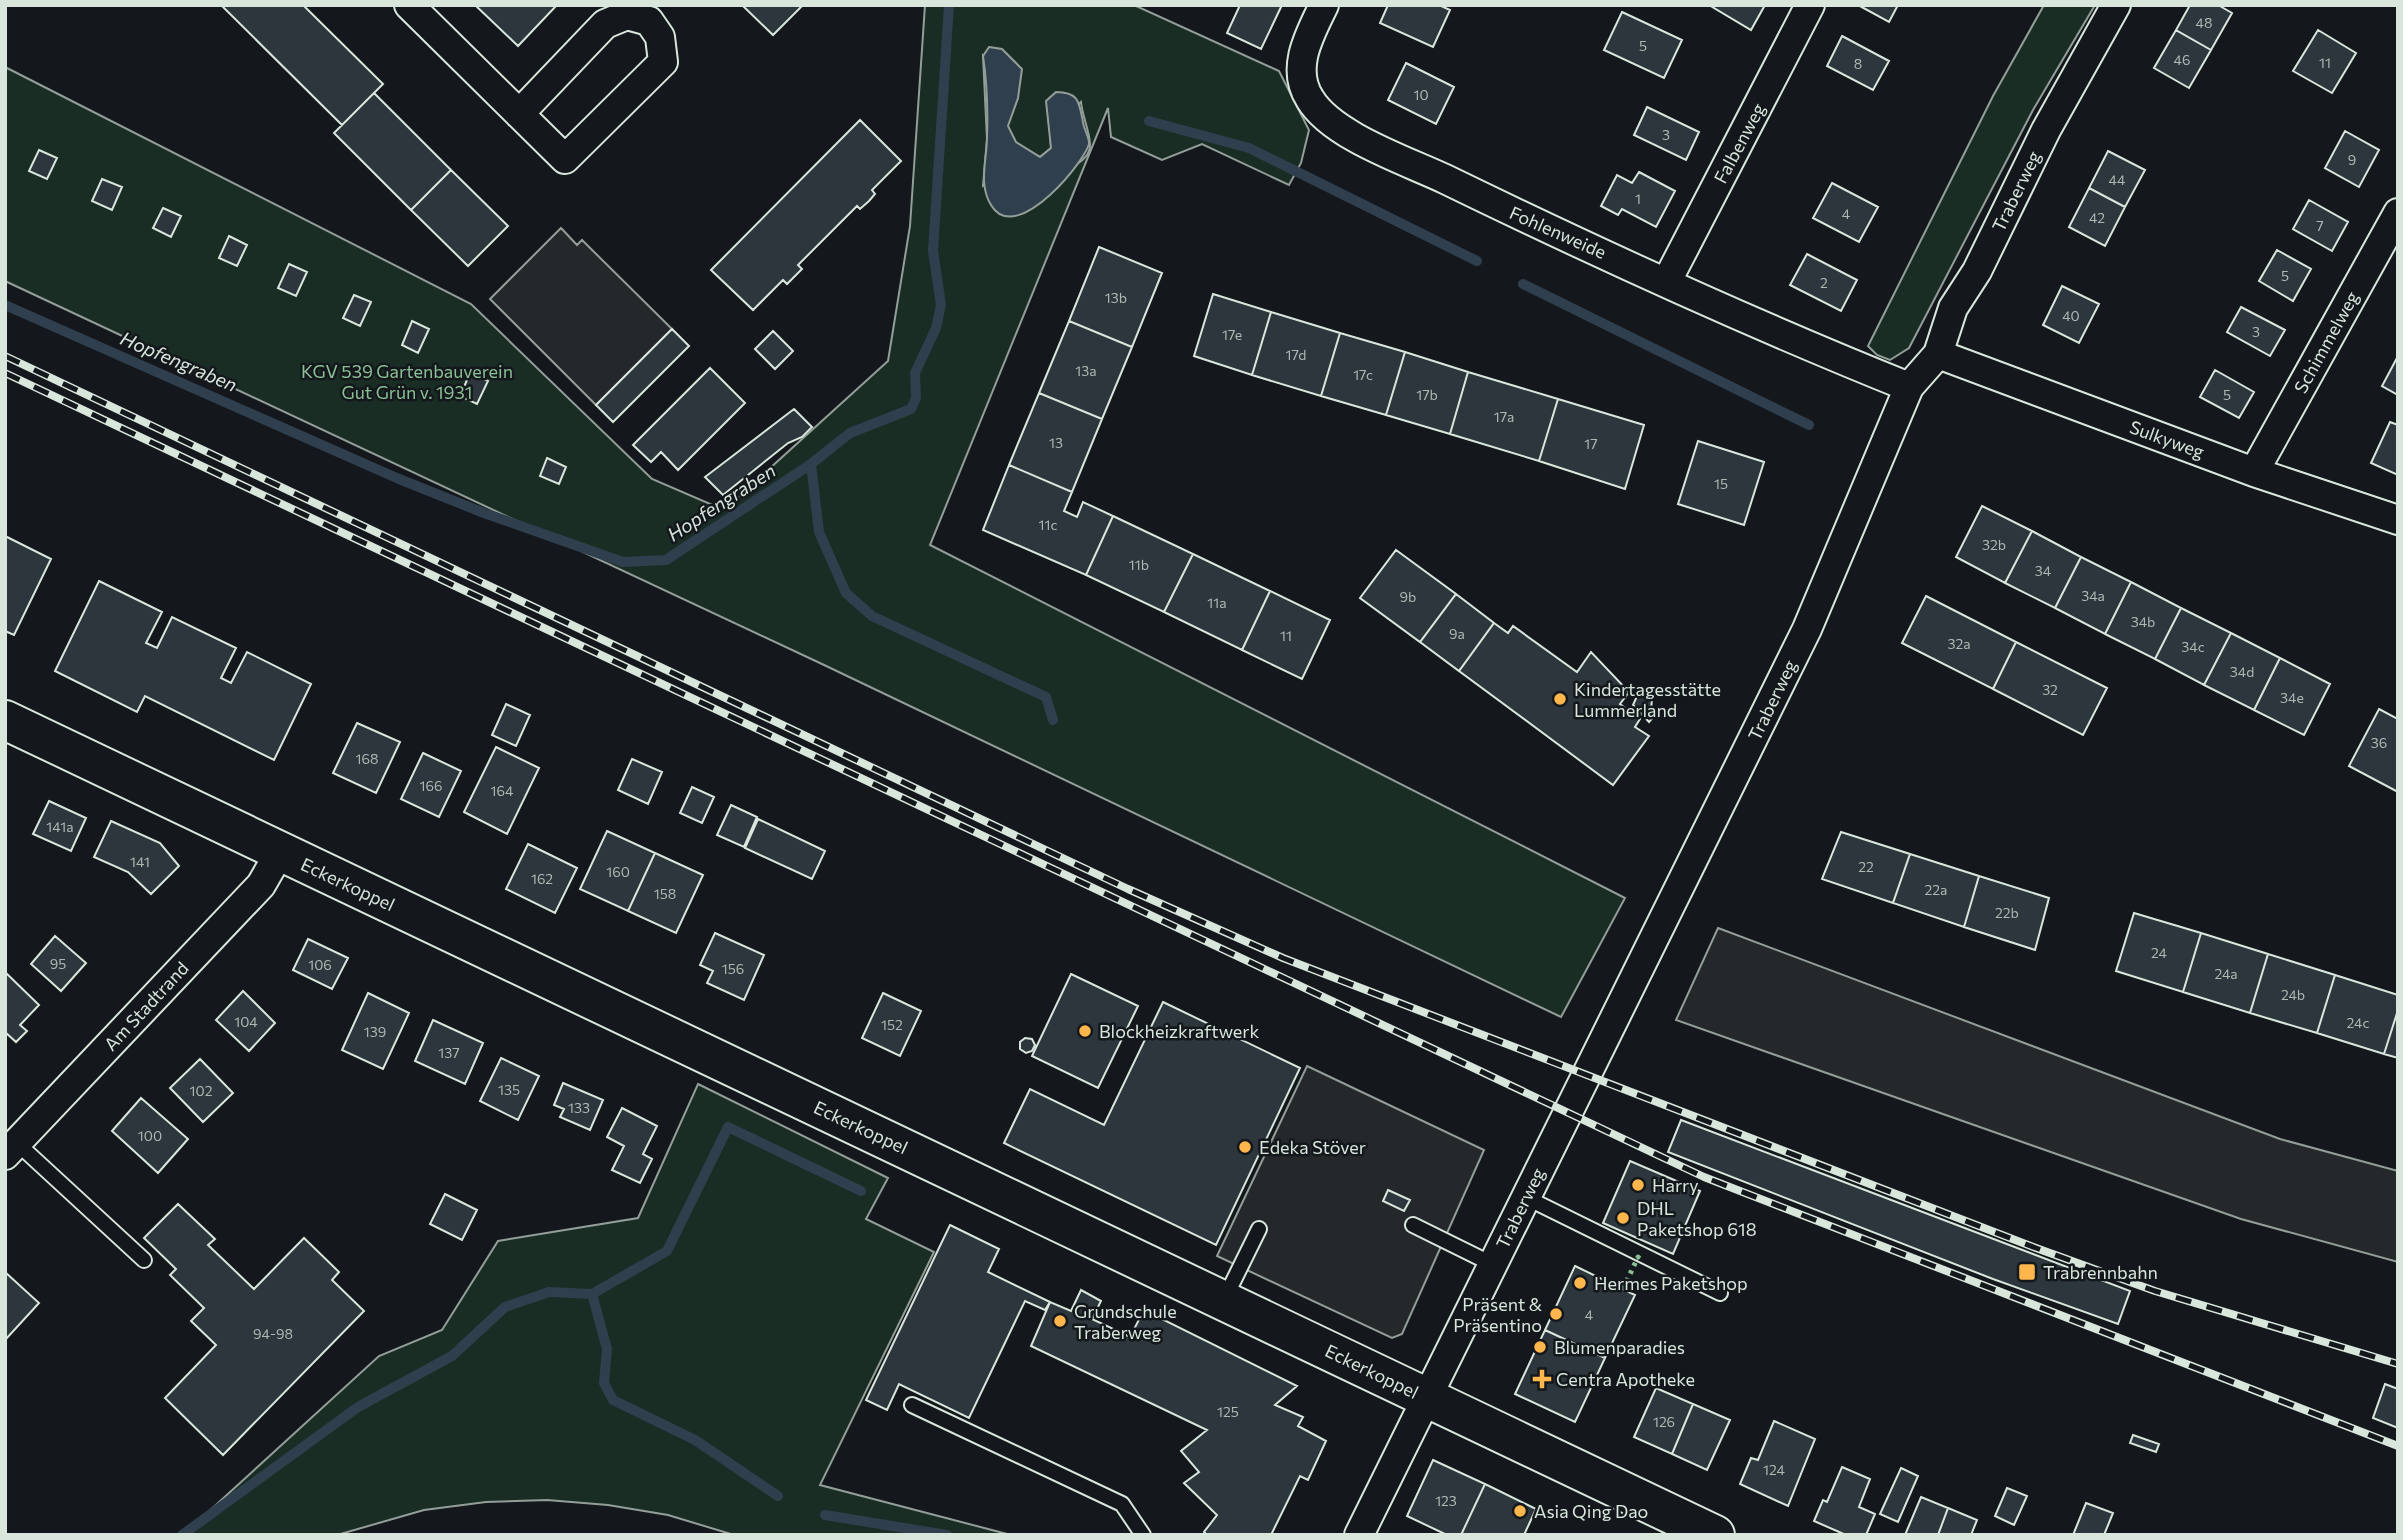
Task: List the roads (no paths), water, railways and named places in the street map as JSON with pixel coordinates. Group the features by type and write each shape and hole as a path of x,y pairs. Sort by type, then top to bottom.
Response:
{"street":[{"path":"409,5 519,114 565,159 663,62 660,37 649,21 628,15 605,24 519,114"},
{"name":"Fohlenweide","path":"1324,5 1306,42 1300,66 1309,99 1338,128 1527,219 1909,387"},
{"name":"Falbenweg","path":"1667,281 1810,5"},
{"name":"Traberweg","path":"1359,1535 1807,629 1909,387 1938,354 1953,308 1977,271 2046,130 2116,5"},
{"name":"Schimmelweg","path":"2254,472 2398,213"},
{"name":"Sulkyweg","path":"1938,354 2254,472 2398,520"},
{"name":"Eckerkoppel","path":"5,720 1716,1535"},
{"name":"Am Stadtrand","path":"11,1149 261,885 280,852"}],"lane":[{"path":"11,1149 144,1260"},
{"path":"1525,1197 1720,1293"},
{"path":"1413,1225 1492,1264"},
{"path":"1224,1300 1259,1229"},
{"path":"912,1405 1122,1504 1143,1535"}],"water":[{"path":"989,47 1002,49 1022,69 1018,98 1008,126 1016,142 1040,157 1051,148 1046,101 1056,92 1064,92 1077,100 1089,142 1066,179 1034,208 1018,215 1003,215 991,205 985,189 987,107 983,56"}],"waterway":[{"name":"Hopfengraben","path":"5,305 399,479 484,513 623,562 666,560 811,464 850,433 911,409 916,398 915,373 936,328 941,305 933,251 949,5"},
{"path":"1149,121 1249,148 1477,261"},
{"path":"1523,284 1809,425"},
{"path":"811,464 819,532 846,593 872,616 1046,697 1053,720"},
{"path":"182,1535 358,1407 452,1356 505,1307 549,1292 592,1294 667,1251 728,1127 861,1191"},
{"path":"592,1294 607,1349 604,1383 613,1400 695,1440 778,1496"},
{"path":"825,1515 947,1535"}],"railway":[{"path":"5,356 1128,889 1283,958 2036,1248 2155,1291 2398,1364"},
{"path":"5,373 1704,1177 2398,1446"}],"place":[{"name":"Kindertagesstätte Lummerland","path":"1560,699"},
{"name":"Blockheizkraftwerk","path":"1085,1031"},
{"name":"Edeka Stöver","path":"1245,1147"},
{"name":"Harry","path":"1638,1185"},
{"name":"DHL Paketshop 618","path":"1623,1218"},
{"name":"Trabrennbahn","path":"2027,1272"},
{"name":"Hermes Paketshop","path":"1580,1283"},
{"name":"Präsent & Präsentino","path":"1556,1314"},
{"name":"Grundschule Traberweg","path":"1060,1321"},
{"name":"Blumenparadies","path":"1540,1347"},
{"name":"Centra Apotheke","path":"1542,1379"},
{"name":"Asia Qing Dao","path":"1520,1511"}],"park label":[{"name":"KGV 539 Gartenbauverein Gut Grün v. 1931","path":"407,381"}]}
